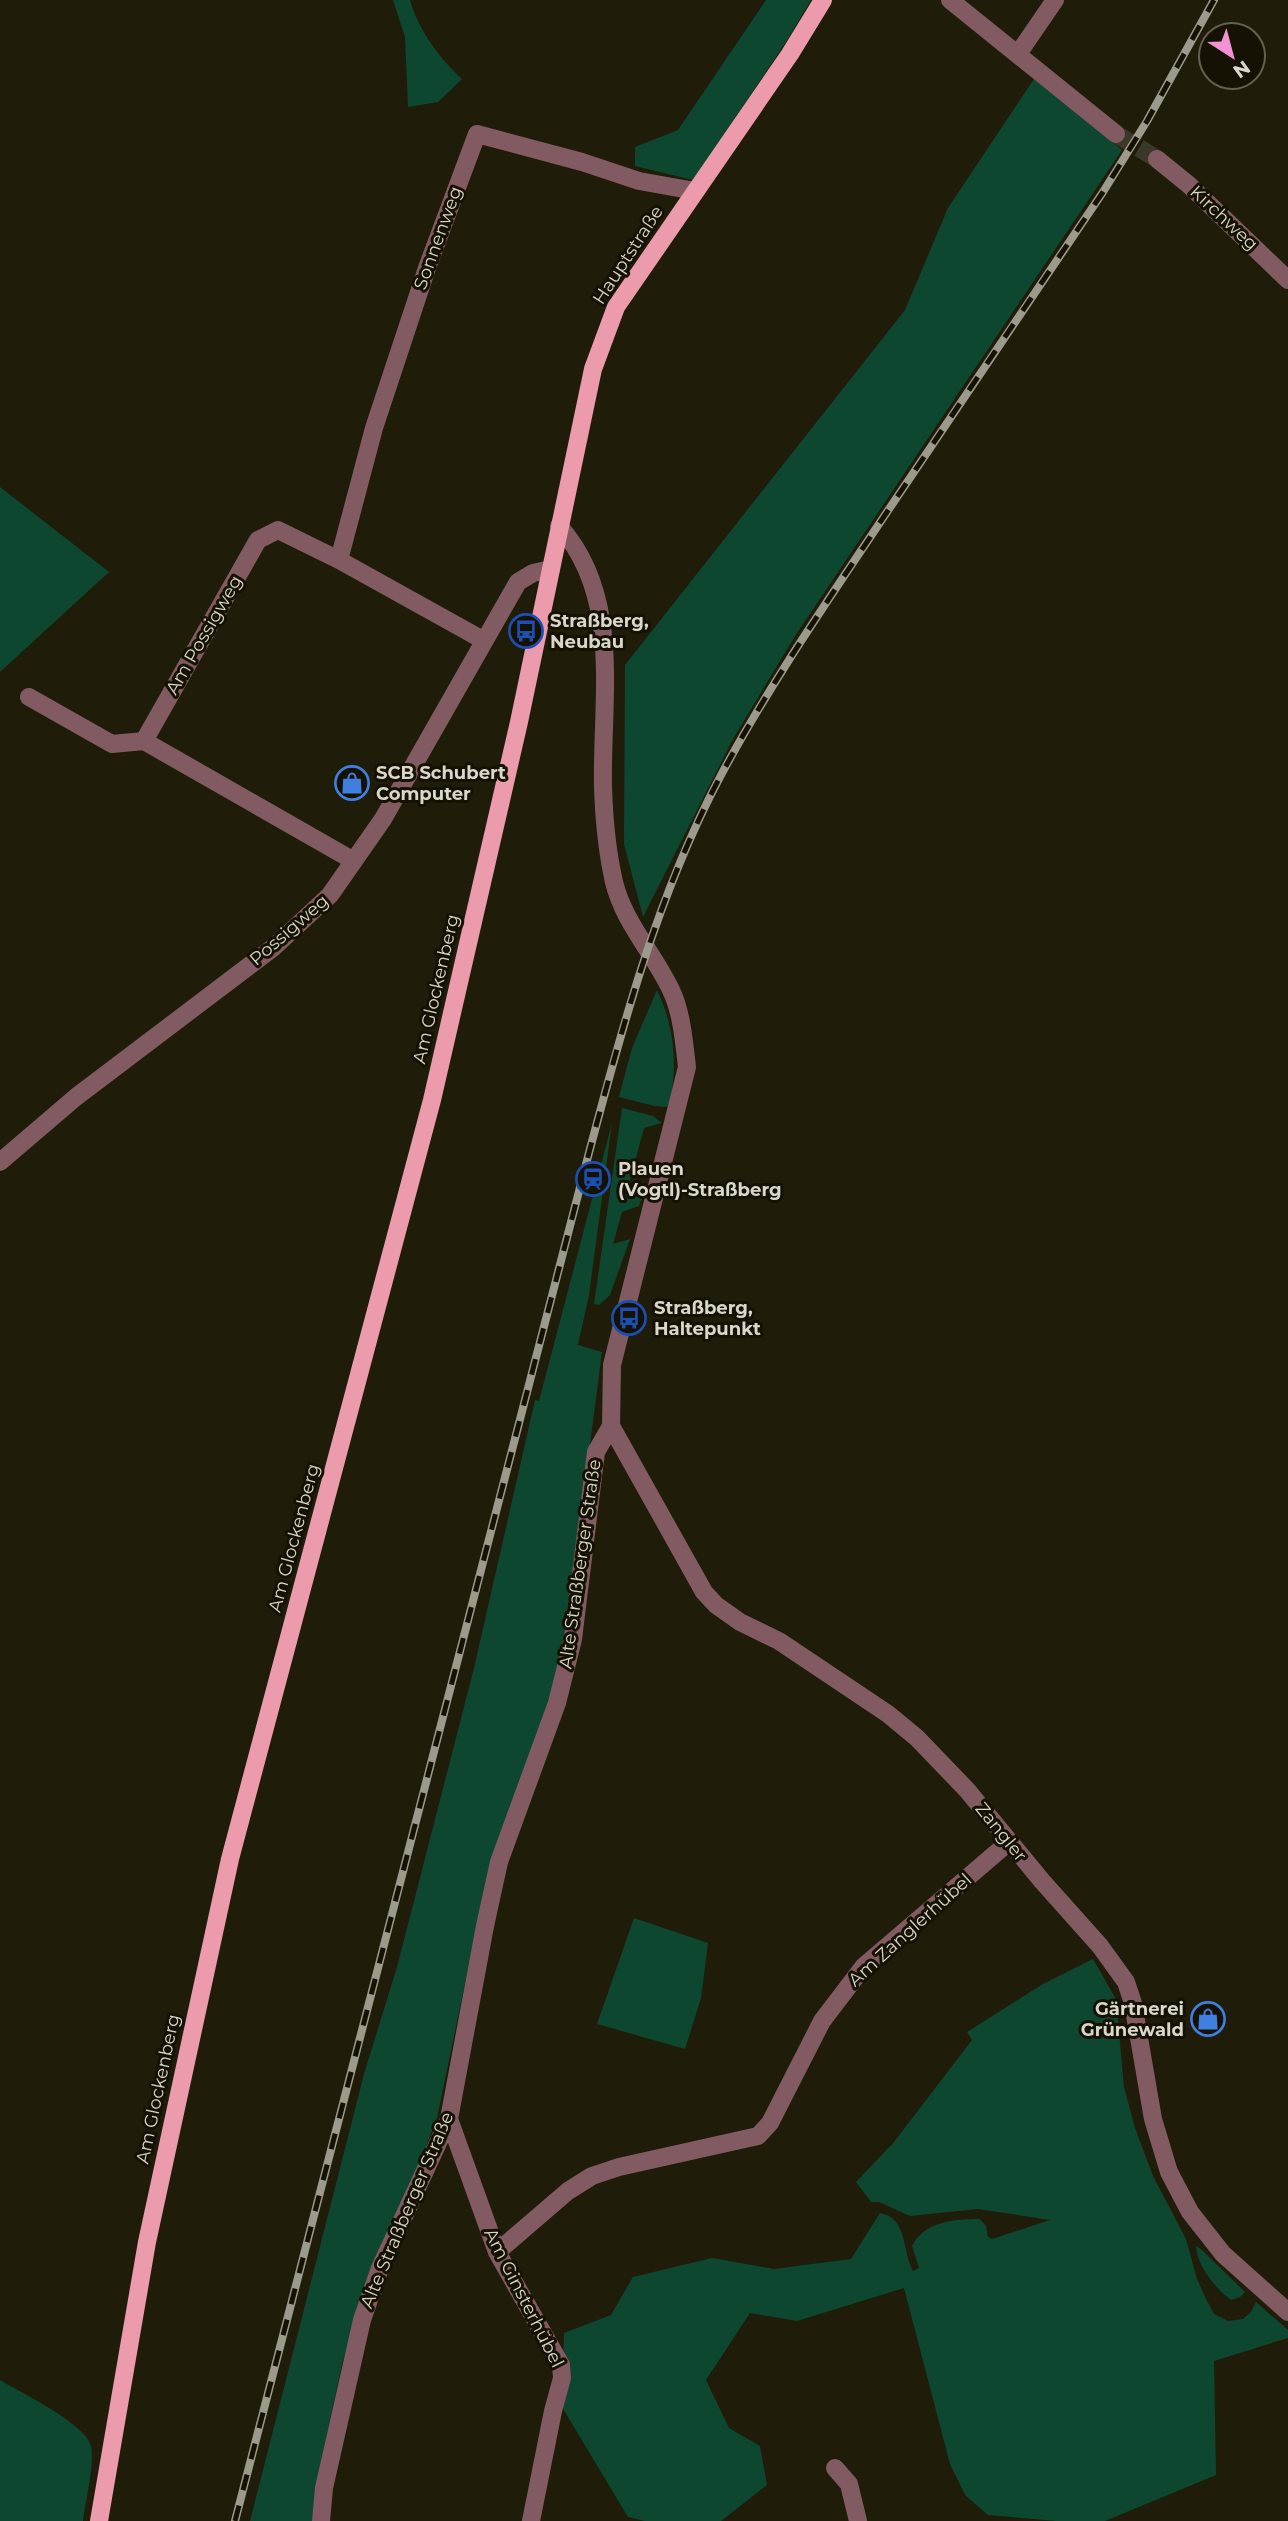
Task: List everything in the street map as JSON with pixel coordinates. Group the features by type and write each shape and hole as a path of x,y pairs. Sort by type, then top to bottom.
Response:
{"main road":[{"name":"Hauptstraße","path":"551,569 593,369 616,307 790,54 823,0"},
{"name":"Am Glockenberg","path":"99,2521 147,2242 230,1859 432,1100 519,722 551,569"}],"street":[{"path":"950,0 1116,134"},
{"path":"1018,54 1055,0"},
{"name":"Sonnenweg","path":"339,560 374,428 427,268 477,134 582,162 639,181 695,191"},
{"name":"Kirchweg","path":"1157,159 1189,185 1288,280"},
{"name":"Alte Straßberger Straße","path":"321,2521 324,2488 362,2319 380,2268 449,2119 499,1862 557,1703 573,1639 596,1452 611,1426 612,1365 687,1067 683,1030 671,990 626,916 615,883 603,788 605,648 600,615 585,562 574,543 559,526"},
{"name":"Am Possigweg","path":"144,741 258,540 278,530 339,560 483,640"},
{"name":"Possigweg","path":"0,1162 76,1097 274,947 330,895 383,819 518,582 533,573 551,569"},
{"path":"29,697 111,744 144,741 354,861"},
{"name":"Zangler","path":"611,1426 704,1592 716,1605 740,1622 779,1641 917,1738 967,1790 1100,1946 1126,1982 1133,2003 1153,2119 1169,2172 1190,2212 1223,2254 1288,2312"},
{"name":"Am Zanglerhübel","path":"497,2252 568,2191 592,2176 619,2167 758,2136 771,2123 822,2021 858,1974 1009,1842"},
{"name":"Am Ginsterhübel","path":"449,2119 497,2252 561,2365 562,2378 531,2521"},
{"path":"835,2468 849,2484 858,2521"}],"green space":[{"path":"393,0 410,0 418,22 431,43 462,79 438,102 408,107 405,37"},
{"path":"766,0 811,0 786,42 693,180 635,166 635,147 678,130"},
{"path":"1034,79 1122,150 795,636 733,739 643,917 624,844 625,665 905,310 948,208"},
{"path":"0,487 109,572 0,672"},
{"path":"657,990 668,1018 673,1047 669,1107 619,1097 632,1048"},
{"path":"622,1108 653,1116 662,1123 644,1128 627,1192 646,1186 639,1206 622,1212 613,1244 630,1239 610,1295 599,1305 594,1304"},
{"path":"612,1123 589,1295 578,1345 602,1352 565,1636 549,1703 490,1863 437,2118 412,2182 367,2281 342,2364 319,2471 312,2521 250,2521 364,2074 397,1967 474,1668 535,1400 539,1401"},
{"path":"634,1918 708,1943 701,1998 685,2049 597,2024"},
{"path":"1093,1959 1116,1999 1124,2087 1135,2128 1153,2176 1186,2239 1197,2279 1206,2299 1214,2314 1228,2321 1243,2319 1251,2312 1256,2302 1288,2330 1288,2338 1214,2361 1216,2475 1105,2521 1057,2521 988,2515 965,2495 950,2464 904,2288 797,2321 750,2313 706,2380 729,2428 760,2446 767,2485 721,2521 645,2521 628,2517 562,2407 564,2333 611,2315 633,2277 712,2258 774,2269 851,2259 880,2213 889,2216 900,2228 913,2271 919,2268 912,2246 924,2231 932,2226 980,2219 986,2226 988,2237 992,2239 1050,2220 978,2209 910,2216 879,2202 871,2202 856,2182 894,2142 972,2040 967,2032 1043,1984"},
{"path":"1196,2246 1245,2292 1240,2297 1231,2300 1219,2290 1204,2269"},
{"path":"0,2380 65,2419 86,2437 91,2446 92,2462 83,2521 0,2521"}],"tunnel":[{"path":"1116,134 1157,159"}],"railway":[{"path":"235,2521 598,1118 641,969 676,871 720,777 779,676 1103,192 1147,121 1214,0"}],"place":[{"name":"Straßberg, Neubau","path":"526,631"},
{"name":"SCB Schubert Computer","path":"352,783"},
{"name":"Plauen (Vogtl)-Straßberg","path":"593,1179"},
{"name":"Straßberg, Haltepunkt","path":"629,1318"},
{"name":"Gärtnerei Grünewald","path":"1208,2019"}]}
